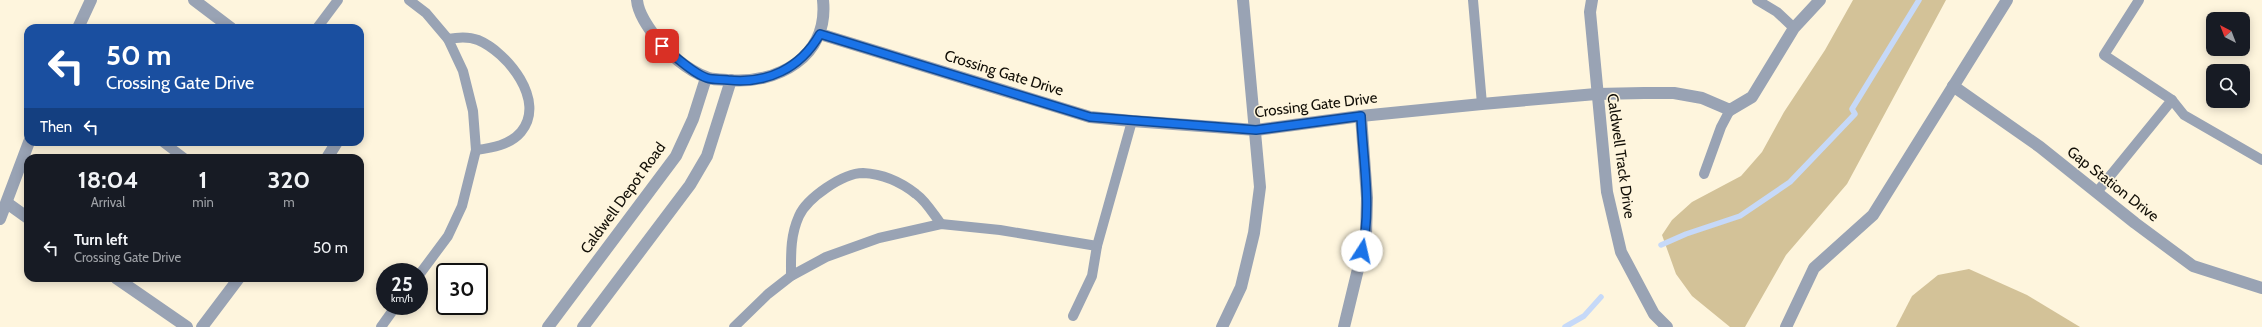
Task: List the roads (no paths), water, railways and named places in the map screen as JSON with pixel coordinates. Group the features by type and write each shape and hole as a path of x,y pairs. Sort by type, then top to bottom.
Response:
{"street":[{"path":"80,24 91,0"},
{"path":"194,0 226,24"},
{"path":"637,0 649,29 662,46 683,63 706,78 747,82 782,73 799,62 812,48 820,34 824,12 822,0"},
{"path":"1222,327 1241,287 1254,233 1260,187 1243,0"},
{"name":"Caldwell Track Drive","path":"1592,0 1590,12 1596,94 1607,192 1621,252 1654,314 1667,327"},
{"path":"1730,110 1752,97 1794,28 1820,0"},
{"path":"1786,327 1814,268 1873,215 2007,0"},
{"name":"Crossing Gate Drive","path":"820,34 1090,117 1132,121 1256,130 1361,116 1596,94 1674,93 1702,98 1730,110"},
{"name":"Caldwell Depot Road","path":"548,327 676,156 693,119 706,78"},
{"path":"583,327 690,185 707,156 731,80"},
{"name":"Gap Station Drive","path":"1953,86 2040,147 2193,266 2262,288"},
{"path":"1344,327 1366,236 1367,198 1361,116"},
{"path":"0,219 24,155"},
{"path":"6,203 24,215"},
{"path":"122,282 187,327"},
{"path":"202,327 236,282"}],"lane":[{"path":"320,24 338,0"},
{"path":"409,0 426,13 448,39 463,71 474,111 476,150 462,206 451,230 428,263"},
{"path":"1473,0 1482,104"},
{"path":"1757,0 1777,12 1794,28"},
{"path":"2139,0 2104,55 2172,100 2184,115 2262,160"},
{"path":"448,39 460,36 477,39 499,53 514,69 529,94 529,116 521,132 511,140 494,147 476,150"},
{"path":"2097,192 2172,100"},
{"path":"1704,174 1730,110"},
{"path":"1073,316 1092,276 1097,246 1132,121"},
{"path":"168,146 179,154"},
{"path":"791,276 791,238 800,214 816,194 836,183 861,173 888,177 917,194 941,224"},
{"path":"734,327 768,294 791,276 826,256 879,238 941,224 1000,230 1097,246"},
{"path":"381,327 390,315"}],"waterway":[{"path":"1661,245 1686,234 1740,216 1790,182 1855,114 1852,109 1919,0"},
{"path":"1565,327 1584,316 1601,297"}]}
